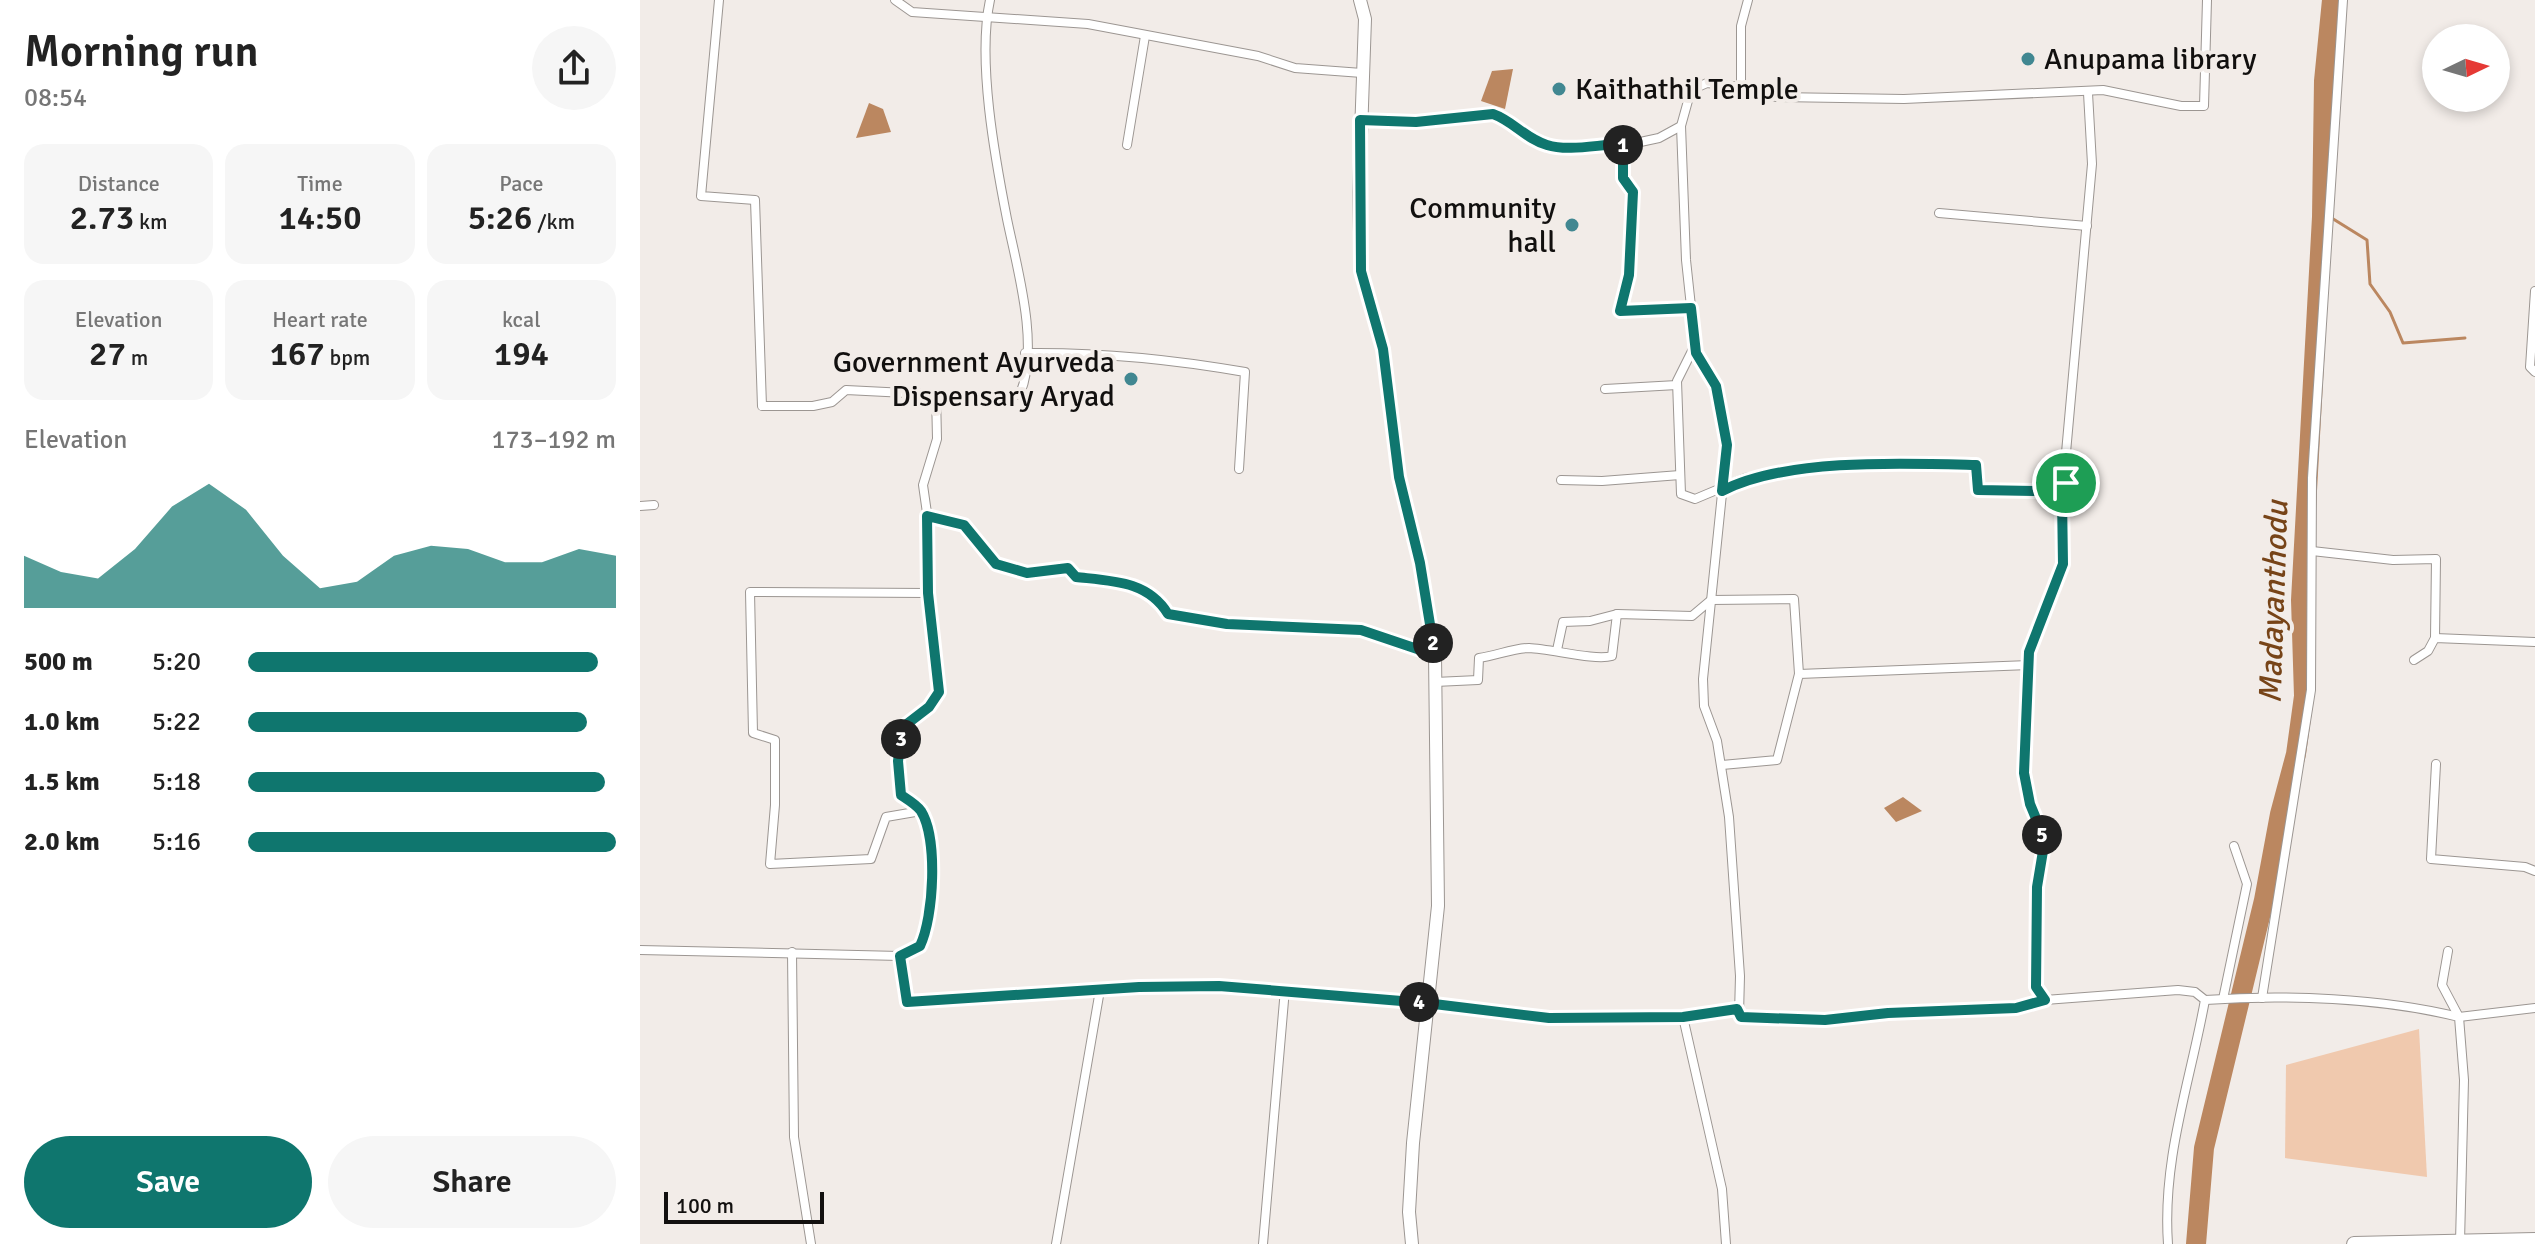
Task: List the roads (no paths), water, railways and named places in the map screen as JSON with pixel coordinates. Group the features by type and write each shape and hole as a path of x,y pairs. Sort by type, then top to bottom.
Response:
{"main road":[{"path":"1360,0 1365,19 1360,120 1361,271 1383,349 1399,477 1420,563 1435,655 1438,906 1426,1003 1409,1212 1412,1244"},
{"path":"2354,1244 2535,1240"}],"street":[{"path":"719,0 701,196 755,200 762,406 813,406 832,402 839,392 846,390 1006,398 1020,394 1024,383 1025,353 1023,292 996,153 987,78 990,0"},
{"path":"895,0 912,12 1088,24 1258,56 1295,68 1362,73"},
{"path":"1741,87 1741,26 1748,0"},
{"path":"2207,0 2204,106 2181,106 2103,90 1904,99 1776,97 1741,87 1707,83 1691,90 1681,126 1691,308 1695,345 1716,386 1727,445 1703,679 1704,706 1722,765 1740,976 1737,1009 1741,1017 1825,1020 1888,1013 2016,1008 2069,996 2178,990 2195,992 2205,1000 2262,998 2347,1002 2459,1017 2535,1008"},
{"path":"2262,998 2311,690 2312,478 2343,0"},
{"path":"1127,145 1145,36"},
{"path":"2045,1000 2036,987 2042,833 2030,804 2024,773 2029,665 2039,624 2055,592 2063,564 2062,497 2066,483 2092,164 2088,93"},
{"path":"1360,120 1416,122 1493,114 1509,120 1524,134 1548,146 1623,144 1659,138 1681,126"},
{"path":"1623,144 1623,178 1633,192 1629,275 1620,311 1691,308"},
{"path":"1939,213 2087,226"},
{"path":"2535,291 2530,367 2535,372"},
{"path":"1695,345 1677,385 1681,494 1695,499 1722,491 1745,478 1880,464 1976,465 1978,490 2035,491 2066,483"},
{"path":"1025,353 1093,352 1180,360 1245,372 1239,469"},
{"path":"1605,389 1677,385"},
{"path":"640,950 900,956 920,946 933,894 932,857 921,811 901,795 898,761 903,727 929,707 939,692 928,593 927,516 923,485 937,439 936,394"},
{"path":"1561,480 1602,481 1680,475"},
{"path":"640,506 654,505"},
{"path":"927,516 964,525 996,564 1027,573 1068,568 1076,577 1116,581 1157,596 1168,614 1227,624 1361,630 1435,655"},
{"path":"2312,551 2393,560 2436,559 2435,638 2428,651 2414,660"},
{"path":"921,811 886,817 871,859 770,864 775,805 775,740 753,733 750,592 928,593"},
{"path":"1557,650 1563,622 1590,621 1617,614 1692,616 1711,600 1794,599 1799,674 1777,760 1722,765"},
{"path":"1435,682 1478,680 1479,658 1524,648 1557,650 1600,660 1612,656 1617,614"},
{"path":"2435,638 2535,642"},
{"path":"1799,674 2029,665"},
{"path":"2436,764 2431,859 2525,867 2535,871"},
{"path":"2223,999 2247,884 2234,846"},
{"path":"2448,951 2442,985 2459,1017 2464,1080 2460,1242"},
{"path":"792,952 794,1137 811,1244"},
{"path":"900,956 905,1001 911,1003 1100,990 1219,986 1285,989 1549,1018 1683,1017 1737,1009"},
{"path":"1263,1244 1285,989"},
{"path":"1056,1244 1100,990"},
{"path":"2168,1244 2166,1204 2172,1142 2205,1000"},
{"path":"1683,1017 1722,1189 1726,1244"}],"waterway":[{"name":"Madayanthodu","path":"2196,1244 2204,1148 2264,900 2280,814 2296,754 2304,696 2301,600 2322,217 2324,81 2332,0"},
{"path":"2322,212 2367,240 2370,284 2390,312 2403,343 2465,338"}],"place":[{"name":"Anupama library","path":"2028,59"},
{"name":"Kaithathil Temple","path":"1559,89"},
{"name":"Community hall","path":"1572,225"},
{"name":"Government Ayurveda Dispensary Aryad","path":"1131,379"}]}
